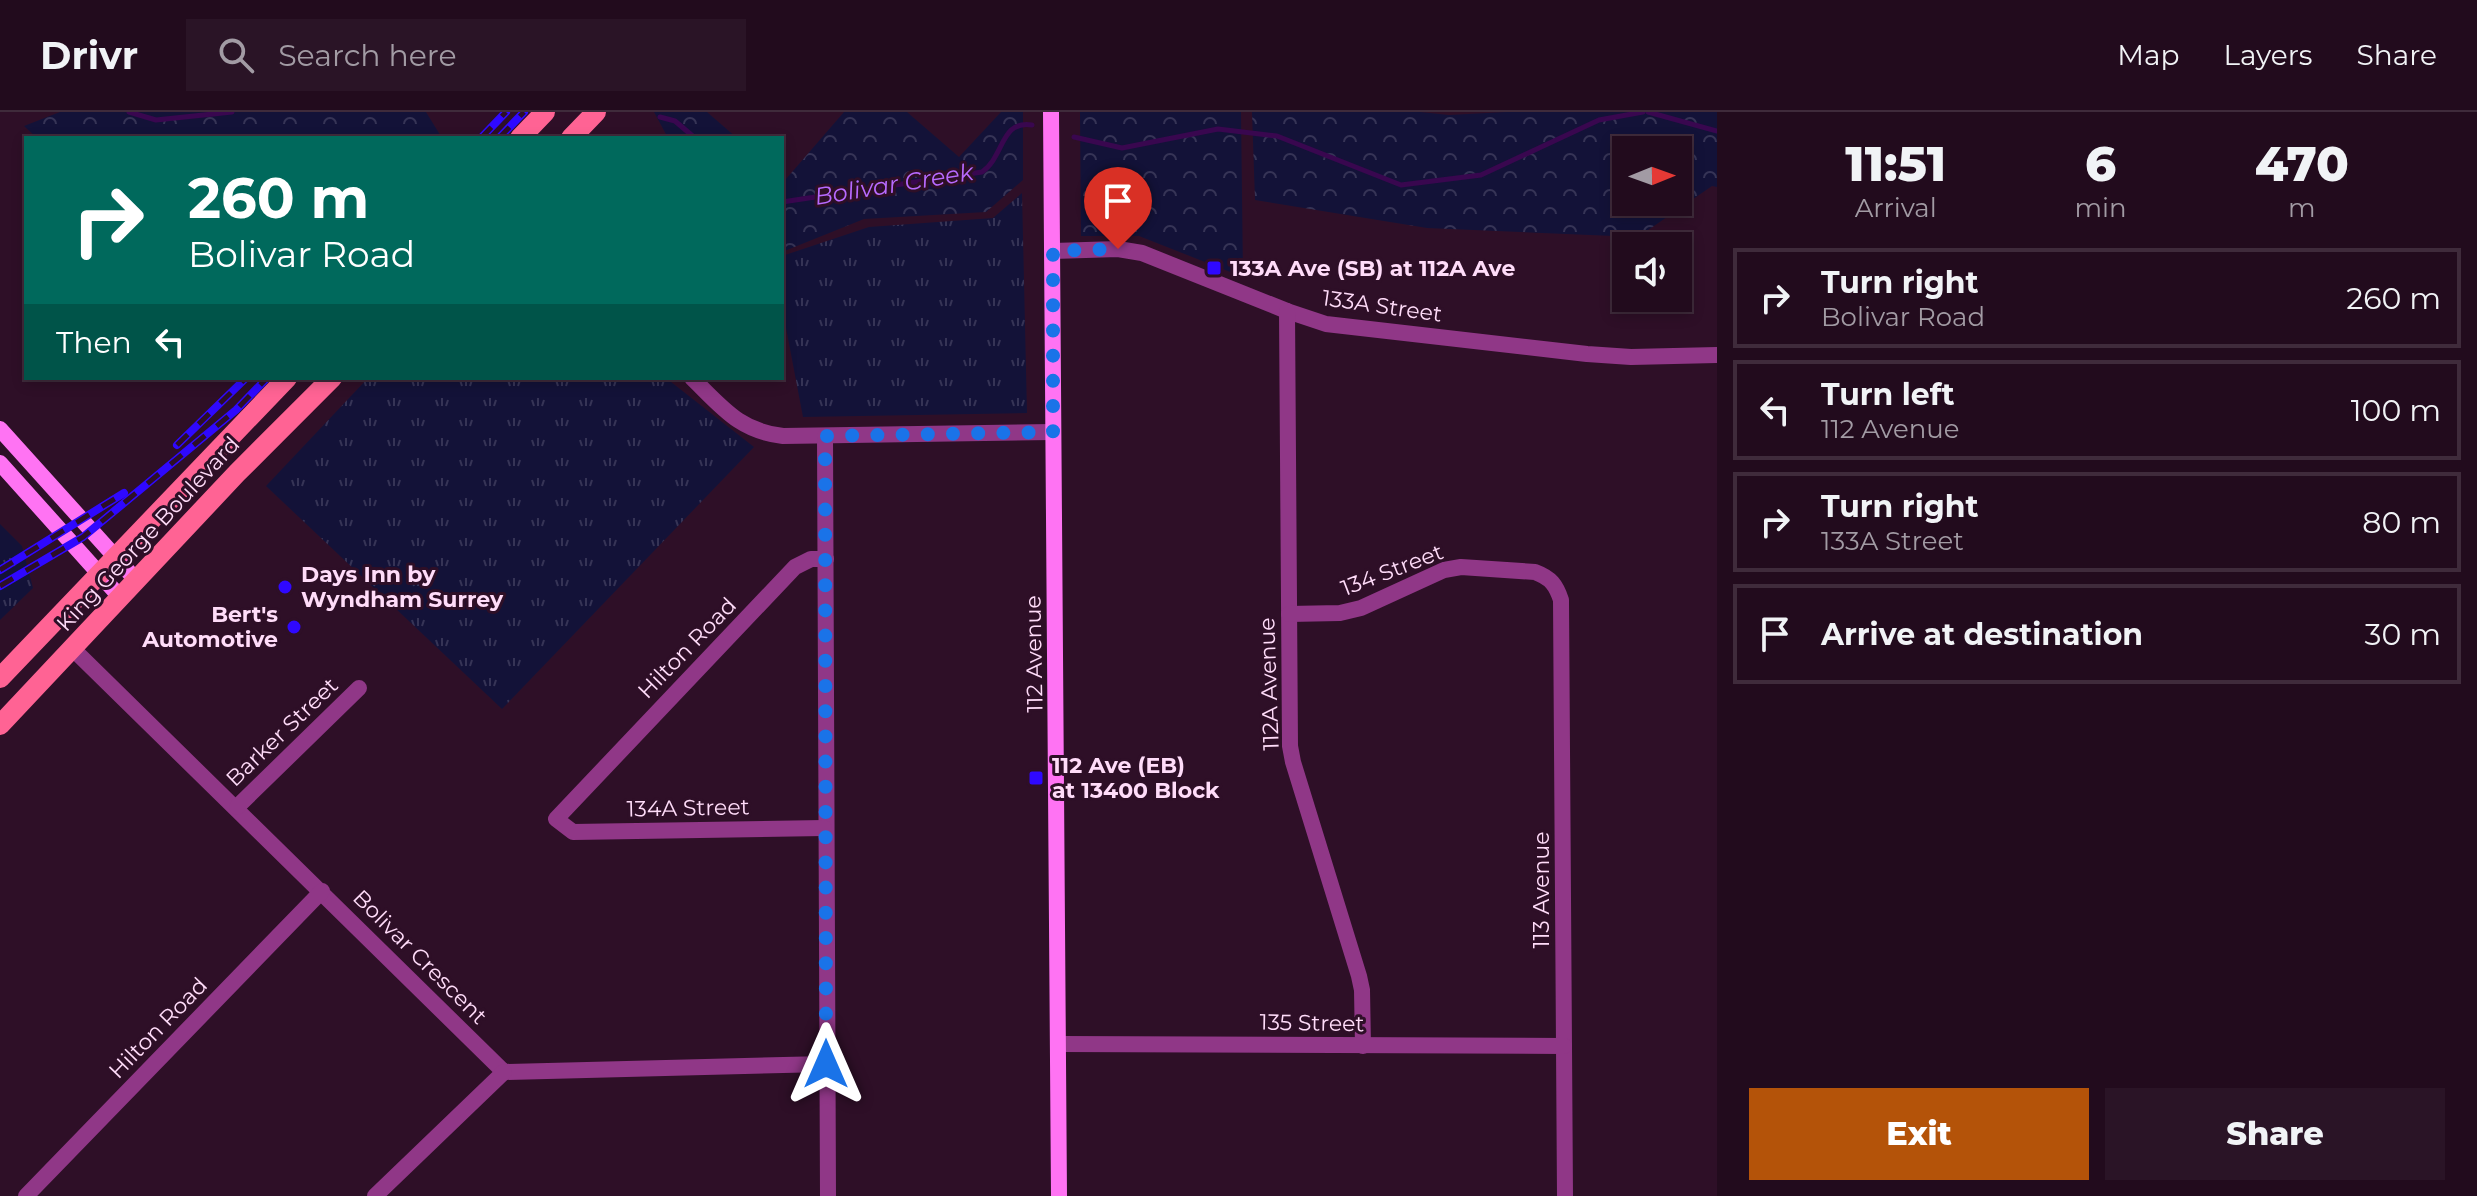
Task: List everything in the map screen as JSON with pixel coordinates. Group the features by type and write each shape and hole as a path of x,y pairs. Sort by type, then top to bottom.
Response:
{"main road":[{"path":"522,136 545,112"},
{"path":"573,136 596,112"},
{"name":"112 Avenue","path":"1051,112 1059,1196"},
{"name":"King George Boulevard","path":"0,678 285,380"},
{"name":"King George Boulevard","path":"0,725 330,380"},
{"path":"0,429 136,580"},
{"path":"0,463 120,597"}],"street":[{"name":"133A Street","path":"1053,251 1131,250 1326,324 1587,354 1631,357 1717,355"},
{"name":"112A Avenue","path":"1287,311 1290,746 1359,976 1363,1046"},
{"path":"694,380 735,420 760,433 825,436 1053,432"},
{"path":"825,436 824,828 828,1196"},
{"name":"Hilton Road","path":"556,819 795,567 811,559 826,559"},
{"name":"134 Street","path":"1289,614 1340,613 1361,608 1444,570 1461,567 1535,572 1556,585"},
{"name":"113 Avenue","path":"1556,585 1561,600 1565,1196"},
{"name":"Bolivar Crescent","path":"73,649 504,1072"},
{"name":"Barker Street","path":"237,807 359,688"},
{"name":"134A Street","path":"556,819 573,832 824,828"},
{"name":"Hilton Road","path":"26,1196 322,891"},
{"name":"135 Street","path":"1060,1044 1564,1046"},
{"path":"375,1196 504,1072 826,1064"}],"green space":[{"path":"60,112 426,112 441,136 35,136 24,126"},
{"path":"654,112 707,112 735,136 667,136"},
{"path":"844,112 907,112 959,157 1001,112 1023,112 1023,180 986,212 864,219 784,251 784,178 786,179"},
{"path":"1080,112 1241,112 1243,277 1139,236 1081,236"},
{"path":"1252,112 1420,112 1449,115 1717,112 1717,187 1712,186 1692,200 1692,136 1612,136 1612,216 1668,216 1645,232 1612,232 1612,236 1427,228 1255,200"},
{"path":"1022,193 1027,413 803,417 784,317 784,255 869,227 993,218"},
{"path":"366,380 669,380 754,447 502,709 266,486"},
{"path":"0,524 22,546 33,588 0,620"}],"waterway":[{"name":"Bolivar Creek","path":"129,112 156,120 232,112"},
{"name":"Bolivar Creek","path":"1074,137 1122,148 1218,129 1277,136 1401,185 1481,175 1599,120 1643,112"},
{"name":"Bolivar Creek","path":"1648,112 1717,131"},
{"name":"Bolivar Creek","path":"660,117 675,121 693,136"},
{"name":"Bolivar Creek","path":"784,202 982,172 995,157 1008,133 1022,125 1032,125"}],"railway":[{"path":"483,136 506,112"},
{"path":"501,136 524,112"},
{"path":"177,445 244,380"},
{"path":"0,586 83,537 236,410 265,380"},
{"path":"0,570 124,493"}],"place":[{"name":"133A Ave (SB) at 112A Ave","path":"1214,268"},
{"name":"Days Inn by Wyndham Surrey","path":"285,587"},
{"name":"Bert's Automotive","path":"294,627"},
{"name":"112 Ave (EB) at 13400 Block","path":"1036,778"}],"route":[{"path":"826,1064 825,436 1053,432 1053,251 1118,249"}]}
